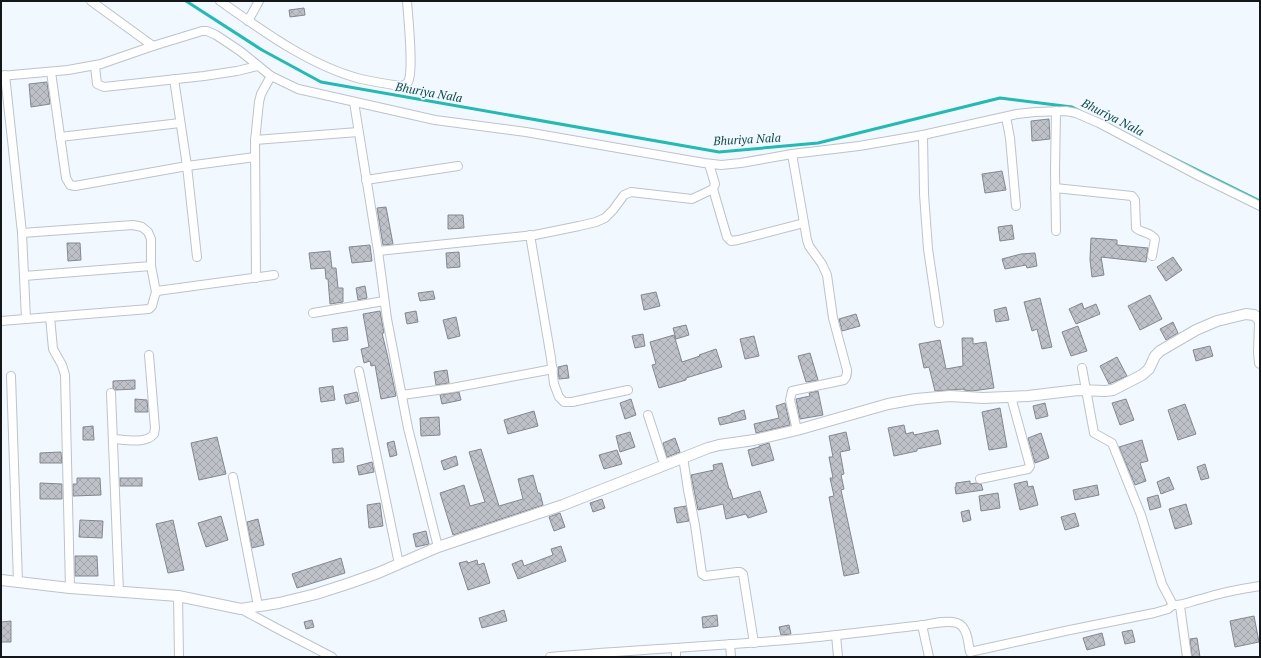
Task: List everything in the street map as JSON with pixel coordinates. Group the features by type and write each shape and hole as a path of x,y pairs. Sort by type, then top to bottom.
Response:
{"street":[{"path":"92,1 153,46"},
{"path":"220,1 248,21 318,63 360,79 400,86 408,82 411,67 407,1"},
{"path":"248,21 259,1"},
{"path":"26,319 22,233 3,75 51,72 95,66 202,31 207,31 216,35 240,51 271,76 298,89 435,120 526,132 709,164 721,165 741,163 792,154 858,146 923,135 1035,112 1066,111 1076,113 1260,206"},
{"path":"95,66 96,81 100,86 104,87 237,71 258,66"},
{"path":"51,72 66,178 70,185 75,186 187,166 255,157"},
{"path":"256,278 255,140 258,102 271,76"},
{"path":"174,79 187,166 197,257"},
{"path":"354,102 378,251 384,301 408,428 438,547"},
{"path":"1056,111 1056,231"},
{"path":"1006,117 1010,138 1016,206"},
{"path":"60,137 180,123"},
{"path":"255,140 358,132"},
{"path":"923,135 924,187 928,249 939,323"},
{"path":"792,154 809,246 822,264 827,275 832,318 847,370 847,375 844,380 792,391 790,400 797,430"},
{"path":"709,164 715,184 713,189 727,237 731,241 804,223"},
{"path":"366,180 458,166"},
{"path":"1055,188 1132,196 1135,200 1136,228 1153,235 1155,239 1152,256"},
{"path":"378,251 530,235 596,222 605,218 620,199 628,192 692,199 713,189"},
{"path":"1,321 149,309 152,306 156,292 151,266 151,239 148,232 142,227 133,225 22,233"},
{"path":"530,235 553,369 554,384 559,397 564,402 628,390"},
{"path":"24,276 151,266"},
{"path":"156,292 274,275"},
{"path":"312,313 384,301"},
{"path":"241,609 279,603 316,594 350,583 438,547 496,526 563,505 664,464 719,445 754,440 797,430 888,404 916,399 950,396 971,398 1011,397 1086,390 1113,390 1138,378 1149,369 1155,356 1163,348 1196,330 1234,316 1250,314 1257,317 1260,323 1260,363"},
{"path":"50,317 53,349 62,365 65,375 70,588"},
{"path":"114,439 144,440 149,439 154,434 155,428 149,355"},
{"path":"1082,368 1094,432 1112,443 1141,515 1162,584 1177,606 1187,657"},
{"path":"402,395 452,388 553,369"},
{"path":"359,371 399,564"},
{"path":"11,376 18,582"},
{"path":"111,393 119,592"},
{"path":"980,479 1028,469 1030,466 1011,397"},
{"path":"648,415 664,464"},
{"path":"683,457 702,574 706,576 737,572 743,574 754,642"},
{"path":"233,477 258,606"},
{"path":"1,580 70,588 178,596 241,609 332,657"},
{"path":"550,657 603,655 836,635 946,622 959,624 966,631 971,655 1065,631 1154,613 1199,599 1260,586"},
{"path":"178,596 179,657"},
{"path":"922,625 929,657"},
{"path":"836,635 838,657"},
{"path":"730,644 731,657"},
{"path":"676,648 676,657"}],"building":[{"path":"304,8 305,15 290,17 289,10"},
{"path":"47,82 50,104 31,107 29,84"},
{"path":"1049,119 1050,139 1032,141 1031,121"},
{"path":"1002,171 1006,190 985,193 982,174"},
{"path":"386,207 393,244 383,245 377,208"},
{"path":"448,215 463,215 464,228 448,229"},
{"path":"1012,225 1014,239 1000,241 998,227"},
{"path":"1091,238 1117,240 1117,245 1148,248 1146,262 1101,257 1104,275 1092,277 1090,260"},
{"path":"67,243 80,243 81,260 68,261"},
{"path":"370,245 372,261 352,263 349,247"},
{"path":"330,251 332,268 336,268 338,288 343,288 343,302 330,304 328,279 326,279 325,268 311,269 309,253"},
{"path":"459,252 460,267 447,268 446,253"},
{"path":"1035,253 1037,266 1027,268 1026,265 1005,269 1002,259 1021,254"},
{"path":"1173,257 1182,270 1166,281 1157,267"},
{"path":"365,286 367,298 358,300 356,288"},
{"path":"433,291 435,299 420,301 418,293"},
{"path":"656,292 660,306 644,310 641,295"},
{"path":"1150,295 1162,319 1140,330 1128,306"},
{"path":"1040,298 1052,347 1042,349 1037,329 1032,331 1024,302"},
{"path":"1082,303 1084,309 1096,304 1100,314 1076,324 1069,309"},
{"path":"1006,307 1009,320 996,322 994,310"},
{"path":"380,311 384,333 382,333 396,396 381,399 375,365 371,366 370,361 364,363 361,349 369,347 363,314"},
{"path":"416,311 418,322 407,324 405,313"},
{"path":"856,314 860,326 842,331 839,319"},
{"path":"456,317 460,336 448,339 443,320"},
{"path":"1173,322 1178,333 1166,340 1160,329"},
{"path":"686,325 689,335 676,339 673,328"},
{"path":"1078,326 1087,351 1071,356 1062,332"},
{"path":"347,327 348,340 333,342 332,329"},
{"path":"643,334 645,346 635,348 632,336"},
{"path":"674,335 682,362 716,349 722,367 659,388 652,365 656,364 650,342"},
{"path":"754,336 759,356 745,359 740,339"},
{"path":"962,338 973,338 973,344 986,342 994,388 972,391 964,389 935,391 929,367 924,368 919,344 940,340 946,369 963,366"},
{"path":"1210,346 1213,356 1196,361 1193,350"},
{"path":"810,353 818,380 806,382 798,356"},
{"path":"1117,357 1127,376 1109,384 1100,366"},
{"path":"567,365 569,378 559,379 558,367"},
{"path":"447,370 449,383 436,385 434,372"},
{"path":"135,380 135,389 115,390 113,388 113,381"},
{"path":"333,386 335,400 321,402 319,388"},
{"path":"818,391 823,415 800,419 796,399 810,396 809,393"},
{"path":"357,392 359,401 346,404 344,395"},
{"path":"459,392 461,400 442,404 440,395"},
{"path":"135,399 147,400 148,412 135,412"},
{"path":"631,399 636,415 625,419 620,403"},
{"path":"1126,399 1134,420 1120,425 1112,403"},
{"path":"785,403 790,425 756,433 754,424 779,418 776,406"},
{"path":"1045,403 1048,416 1036,419 1033,406"},
{"path":"1185,404 1196,434 1178,440 1168,410"},
{"path":"1000,408 1007,447 989,450 982,412"},
{"path":"744,410 746,419 720,425 718,418"},
{"path":"534,411 538,426 508,434 504,420"},
{"path":"439,417 440,435 421,436 420,418"},
{"path":"904,425 906,434 913,432 914,435 938,430 941,444 894,456 888,428"},
{"path":"93,426 94,440 83,440 83,427"},
{"path":"630,432 635,447 620,452 616,436"},
{"path":"846,432 850,450 840,452 844,474 841,475 844,489 841,490 859,573 844,576 829,497 834,496 830,478 833,478 829,457 833,457 829,436"},
{"path":"1041,433 1049,458 1035,463 1028,438"},
{"path":"217,437 226,474 199,480 191,443"},
{"path":"675,438 680,452 667,457 663,443"},
{"path":"1142,440 1148,461 1140,463 1146,481 1135,485 1119,447"},
{"path":"394,441 397,455 390,457 387,443"},
{"path":"769,443 774,460 752,466 748,450"},
{"path":"343,448 344,462 333,463 332,449"},
{"path":"481,449 499,506 523,499 518,479 533,475 543,505 453,535 440,493 464,485 470,506 485,502 469,452"},
{"path":"617,450 622,464 604,469 599,455"},
{"path":"61,452 62,463 40,463 40,453"},
{"path":"456,456 458,465 444,470 441,461"},
{"path":"372,462 374,472 359,475 357,466"},
{"path":"722,463 733,499 760,491 767,512 748,518 746,514 726,519 723,504 698,510 691,475 714,470 713,465"},
{"path":"1205,464 1209,478 1201,480 1197,467"},
{"path":"1169,477 1174,489 1161,494 1157,482"},
{"path":"77,478 100,478 101,495 73,496 73,484 77,484"},
{"path":"120,478 142,478 142,486 120,486"},
{"path":"970,481 970,484 981,484 983,490 956,494 956,483"},
{"path":"1027,481 1028,487 1033,486 1038,505 1020,510 1014,484"},
{"path":"40,483 62,484 62,499 40,499"},
{"path":"1097,485 1099,495 1075,500 1073,490"},
{"path":"998,493 1000,508 981,511 979,496"},
{"path":"1158,495 1161,507 1150,510 1147,498"},
{"path":"602,499 605,508 593,512 590,503"},
{"path":"380,503 383,526 369,528 367,505"},
{"path":"1186,504 1192,524 1175,529 1169,509"},
{"path":"686,506 689,521 677,523 674,508"},
{"path":"969,510 971,520 963,522 961,512"},
{"path":"560,513 565,527 554,531 549,517"},
{"path":"1075,513 1079,526 1065,530 1061,517"},
{"path":"221,516 228,540 206,547 198,523"},
{"path":"258,519 264,545 252,548 247,522"},
{"path":"80,520 103,521 102,538 79,537"},
{"path":"173,520 184,570 168,573 156,524"},
{"path":"426,531 429,544 416,547 413,534"},
{"path":"561,546 566,561 518,579 512,564 522,560 524,566 553,555 551,549"},
{"path":"75,556 97,556 98,576 75,576"},
{"path":"341,558 345,573 297,588 292,574"},
{"path":"477,560 478,565 484,563 490,583 468,590 459,563 467,561 468,563"},
{"path":"504,610 507,621 482,628 479,618"},
{"path":"717,615 718,626 703,628 702,617"},
{"path":"1254,616 1259,642 1235,647 1230,621"},
{"path":"312,620 314,627 306,629 304,622"},
{"path":"11,621 11,642 1,642 1,622"},
{"path":"789,625 791,634 781,635 779,627"},
{"path":"1132,630 1135,642 1125,644 1122,632"},
{"path":"1102,633 1105,645 1087,650 1083,638"},
{"path":"1197,638 1200,657 1192,657 1190,639"}],"waterway":[{"name":"Bhuriya Nala","path":"186,1 262,50 321,82 719,152 818,143 1000,98 1072,107 1080,111"},
{"name":"Bhuriya Nala","path":"1163,153 1260,201"}]}
